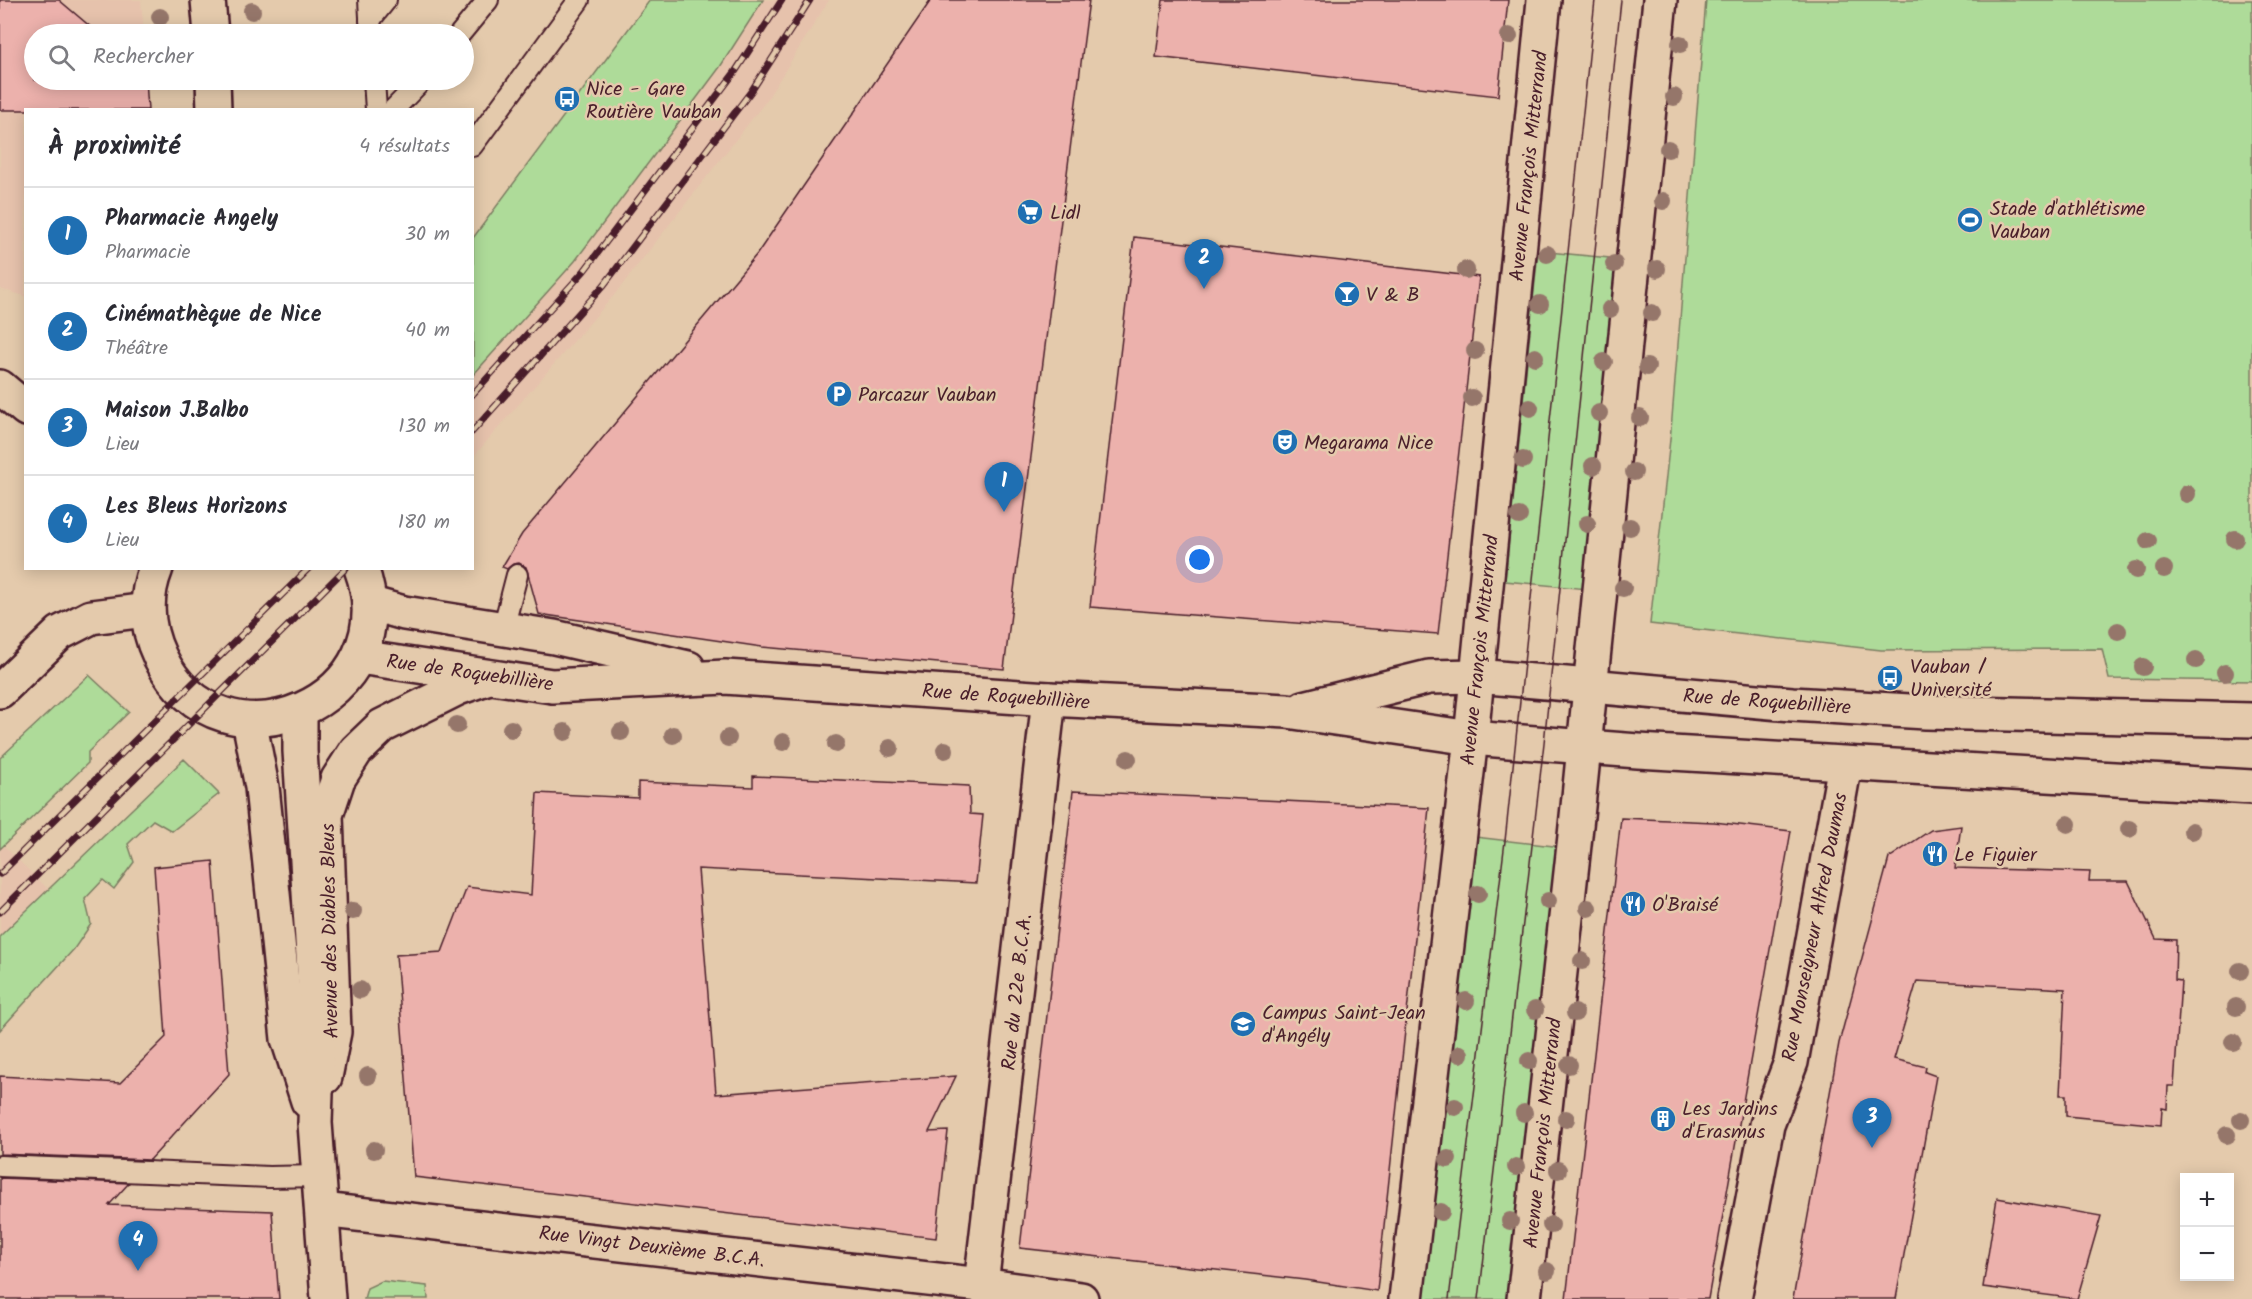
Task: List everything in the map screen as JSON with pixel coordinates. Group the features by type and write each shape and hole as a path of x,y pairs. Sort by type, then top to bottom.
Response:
{"street":[{"path":"208,0 210,24"},
{"name":"Avenue François Mitterrand","path":"1406,1299 1471,738 1544,0"},
{"name":"Avenue François Mitterrand","path":"1524,1299 1584,747 1660,0"},
{"path":"213,90 214,108"},
{"path":"0,387 24,407"},
{"path":"155,570 151,581 147,610 152,642 167,672 189,696 217,712 249,720 276,719 300,712 324,699 344,680 359,657 367,631 369,603 361,570"},
{"name":"Rue de Roquebillière","path":"369,603 404,613 564,639 725,677"},
{"path":"0,691 60,633 92,617 147,610"},
{"name":"Rue de Roquebillière","path":"359,657 486,678 552,686 725,677 1050,699 1287,711 1471,738 1584,747 2252,787"},
{"name":"Rue de Roquebillière","path":"1287,711 1429,677 1477,676 1792,704 1926,712 2252,720"},
{"name":"Avenue des Diables Bleus","path":"315,1123 334,1032 326,815 338,779 356,751 382,726 458,688 486,678"},
{"name":"Rue du 22e B.C.A.","path":"981,1285 1050,699"},
{"name":"Avenue des Diables Bleus","path":"300,712 300,751 318,1034 315,1123 328,1299"},
{"name":"Avenue des Diables Bleus","path":"249,720 262,787 288,1039 315,1123"},
{"name":"Rue Monseigneur Alfred Daumas","path":"1734,1299 1767,1125 1791,1062 1845,764"},
{"name":"Rue Vingt Deuxième B.C.A.","path":"322,1210 981,1285 1082,1299"}],"lane":[{"path":"369,0 371,24"},
{"path":"373,24 386,0"},
{"path":"468,24 488,0"},
{"path":"474,143 579,0"},
{"path":"375,90 376,108"},
{"path":"395,108 412,90"},
{"path":"503,629 517,575"},
{"path":"0,1166 269,1177 319,1176"}],"shaded area":[{"path":"0,0 141,0 143,24 24,24 24,90 148,90 149,108 24,108 24,296 0,289"},
{"path":"763,0 829,0 766,101 615,294 474,456 474,374 575,261 720,67"},
{"path":"3,845 48,889 0,936 0,849"}],"green space":[{"path":"650,0 763,0 720,67 575,261 474,374 474,237"},
{"name":"Stade d'athlétisme Vauban","path":"1706,0 2252,0 2252,681 2109,679 2102,649 1881,650 1650,624 1671,430"},
{"path":"1538,251 1620,259 1587,589 1505,581"},
{"path":"89,675 129,712 88,752 88,763 0,849 0,758"},
{"path":"184,759 219,794 172,831 153,820 128,844 134,862 114,889 103,880 85,899 91,924 74,949 0,1030 0,936"},
{"path":"1475,837 1562,847 1510,1299 1423,1299"},
{"path":"382,1281 427,1286 428,1299 364,1299 367,1288"}],"building":[{"path":"0,0 59,0 87,24 24,24 24,90 147,90 148,108 0,110"},
{"name":"Parcazur Vauban","path":"931,0 1089,0 1004,669 762,647 539,614 526,567 519,563 507,569 502,567 522,534 757,254"},
{"path":"1163,0 1508,0 1498,96 1156,57"},
{"name":"Megarama Nice","path":"1134,237 1479,277 1438,634 1090,607"},
{"path":"753,776 969,786 970,814 983,815 976,883 698,869 716,1094 956,1076 929,1132 948,1131 936,1238 414,1177 396,955 442,952 467,887 531,895 537,793 638,798 638,782 753,787"},
{"name":"Campus Saint-Jean d'Angély","path":"1073,791 1429,808 1377,1291 1305,1280 1020,1248"},
{"name":"Les Jardins d'Erasmus","path":"1621,818 1714,822 1791,831 1708,1299 1566,1299"},
{"path":"1961,826 1955,868 2090,872 2089,881 2128,881 2156,939 2176,940 2175,980 2181,981 2174,1086 2168,1086 2167,1109 2162,1108 2161,1125 2066,1116 2066,1095 2060,1095 2065,989 1917,981 1894,1059 1926,1067 1925,1072 1936,1076 1896,1299 1793,1299 1839,1043 1889,858 1931,830"},
{"path":"213,861 229,1074 150,1160 0,1154 0,1076 120,1083 166,1037 154,867"},
{"path":"0,1178 129,1183 109,1205 272,1211 279,1299 0,1299"},
{"path":"1997,1198 2101,1216 2077,1299 1983,1287"}],"tram line":[{"path":"1449,1299 1505,841 1595,0"},
{"path":"1479,1299 1544,743 1621,0"}],"railway":[{"path":"474,393 584,271 735,72 782,0"},
{"path":"474,430 604,285 752,90 810,0"},
{"path":"0,874 307,570"},
{"path":"0,912 344,570"}],"place":[{"name":"Nice - Gare Routière Vauban","path":"567,99"},
{"name":"Lidl","path":"1030,212"},
{"name":"Stade d'athlétisme Vauban","path":"1970,220"},
{"name":"Cinémathèque de Nice","path":"1204,289"},
{"name":"V & B","path":"1347,294"},
{"name":"Parcazur Vauban","path":"839,394"},
{"name":"Megarama Nice","path":"1285,442"},
{"name":"Pharmacie Angely","path":"1004,512"},
{"name":"Vauban / Université","path":"1890,678"},
{"name":"Le Figuier","path":"1935,854"},
{"name":"O'Braisé","path":"1633,904"},
{"name":"Campus Saint-Jean d'Angély","path":"1243,1024"},
{"name":"Les Jardins d'Erasmus","path":"1663,1119"},
{"name":"Maison J.Balbo","path":"1872,1148"},
{"name":"Les Bleus Horizons","path":"138,1271"}]}
